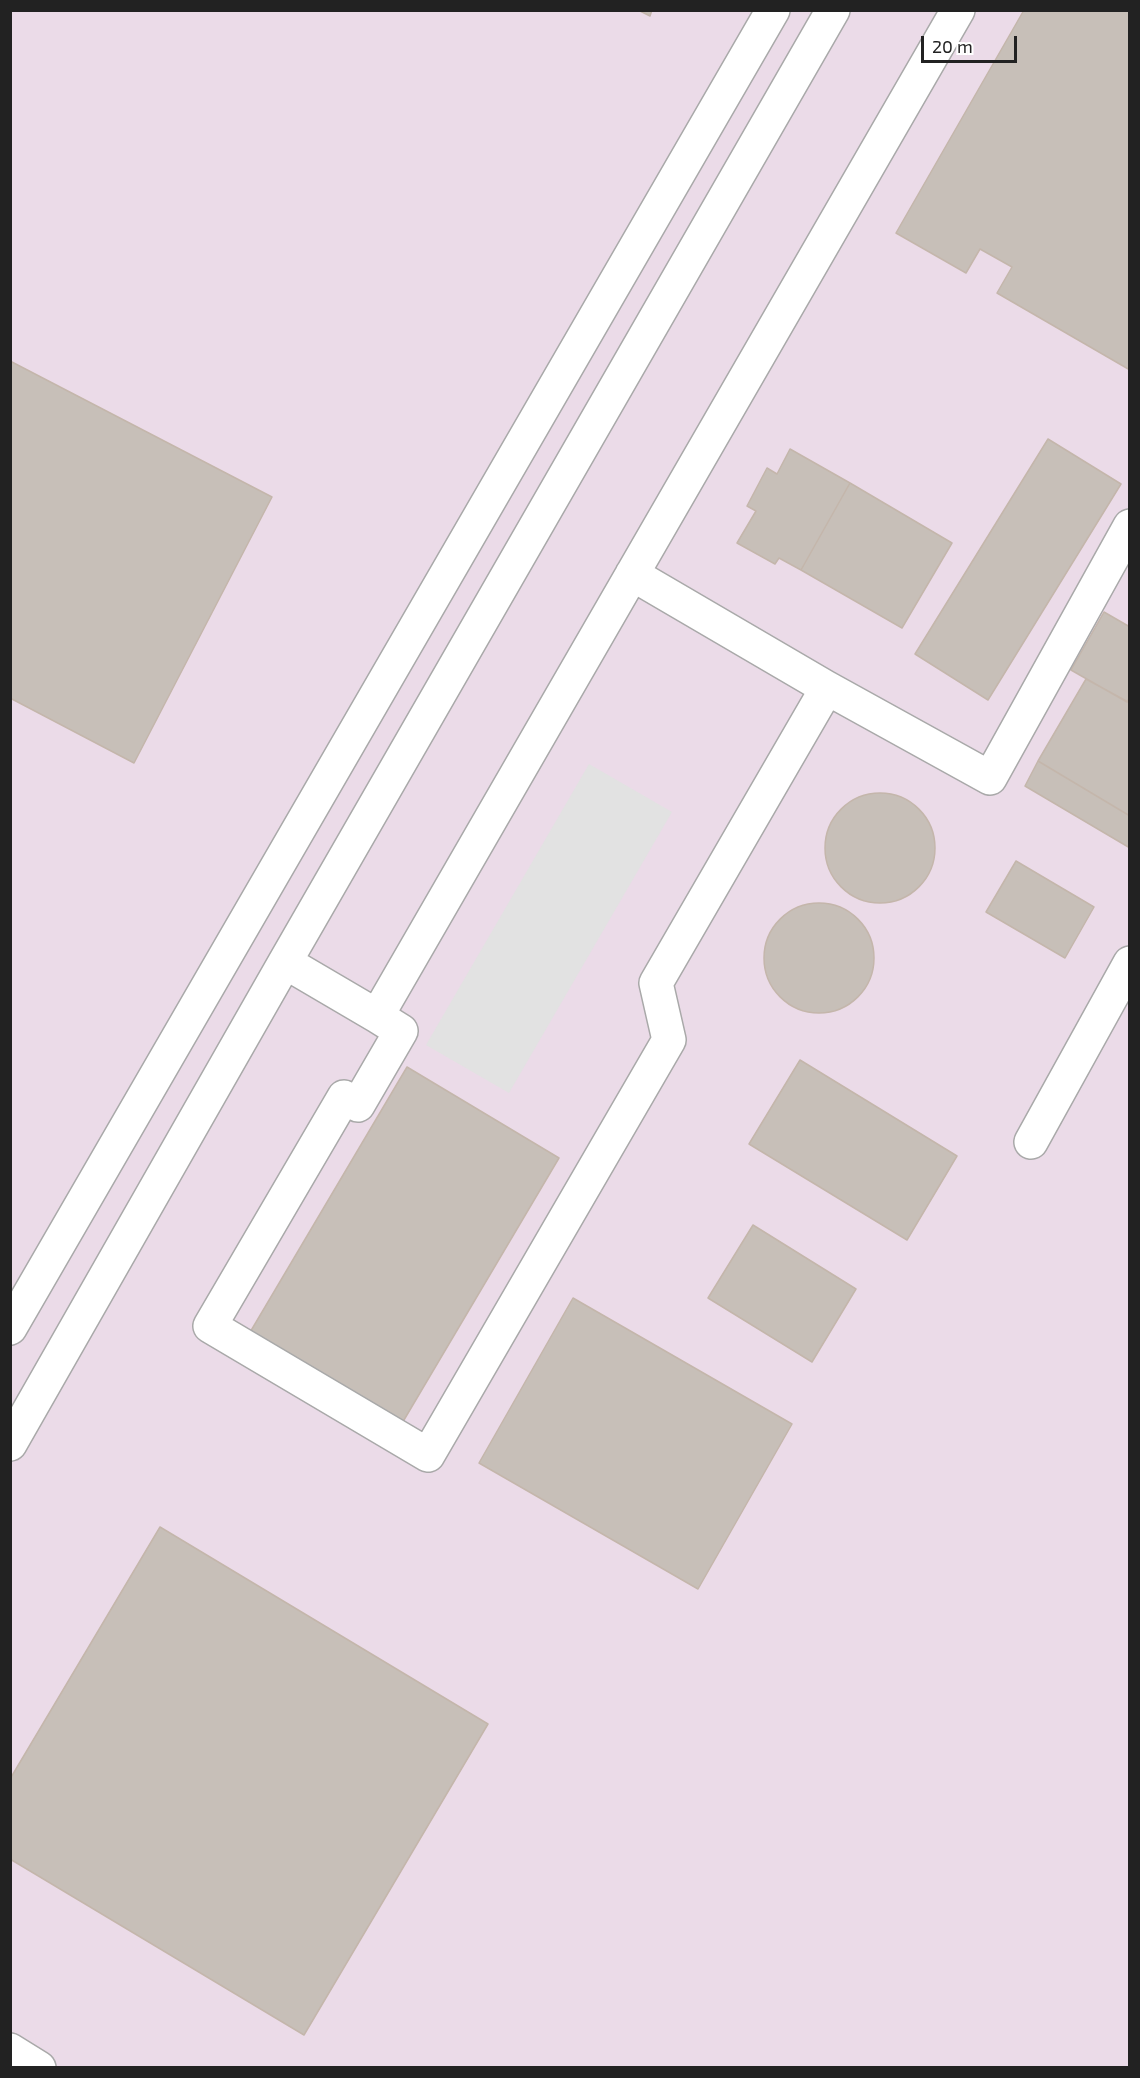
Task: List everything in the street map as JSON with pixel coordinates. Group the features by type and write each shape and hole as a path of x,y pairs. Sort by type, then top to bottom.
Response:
{"lane":[{"path":"10,1328 773,10"},
{"path":"10,1444 833,10"},
{"path":"377,1016 958,10"},
{"path":"632,574 827,688 990,778 1130,525"},
{"path":"285,962 401,1031 358,1105 344,1097 210,1326 428,1455 669,1040 656,983 827,688"},
{"path":"1031,1142 1119,1007 1130,963"},
{"path":"10,2050 39,2067"}],"shaded area":[{"path":"11,11 1129,11 1129,2067 11,2068"},
{"path":"589,764 672,812 509,1093 426,1045"}],"building":[{"path":"638,10 652,10 650,16"},
{"path":"1024,10 1130,10 1130,370 997,293 1012,267 980,249 966,273 896,233"},
{"path":"10,361 272,497 134,763 10,698"},
{"path":"1048,439 1121,484 988,700 915,654"},
{"path":"790,449 850,483 801,570 779,558 775,564 737,543 756,511 747,506 767,468 777,474"},
{"path":"850,483 952,543 902,628 801,570"},
{"path":"1104,612 1130,627 1130,697 1127,702 1071,670"},
{"path":"1086,679 1130,703 1130,816 1038,761"},
{"path":"1038,761 1130,816 1130,848 1025,786"},
{"path":"880,793 901,797 919,809 931,827 935,848 931,869 919,887 901,899 880,903 859,899 841,887 829,869 825,848 829,827 841,809 859,797"},
{"path":"1016,861 1094,907 1065,958 986,912"},
{"path":"819,903 840,907 858,919 870,937 874,958 870,979 858,997 840,1009 819,1013 798,1009 780,997 768,979 764,958 768,937 780,919 798,907"},
{"path":"800,1060 957,1156 907,1240 749,1144"},
{"path":"407,1067 559,1158 401,1425 249,1334"},
{"path":"753,1225 856,1289 812,1362 708,1298"},
{"path":"573,1298 792,1424 698,1589 479,1463"},
{"path":"160,1527 488,1724 304,2035 10,1859 10,1779"}]}
